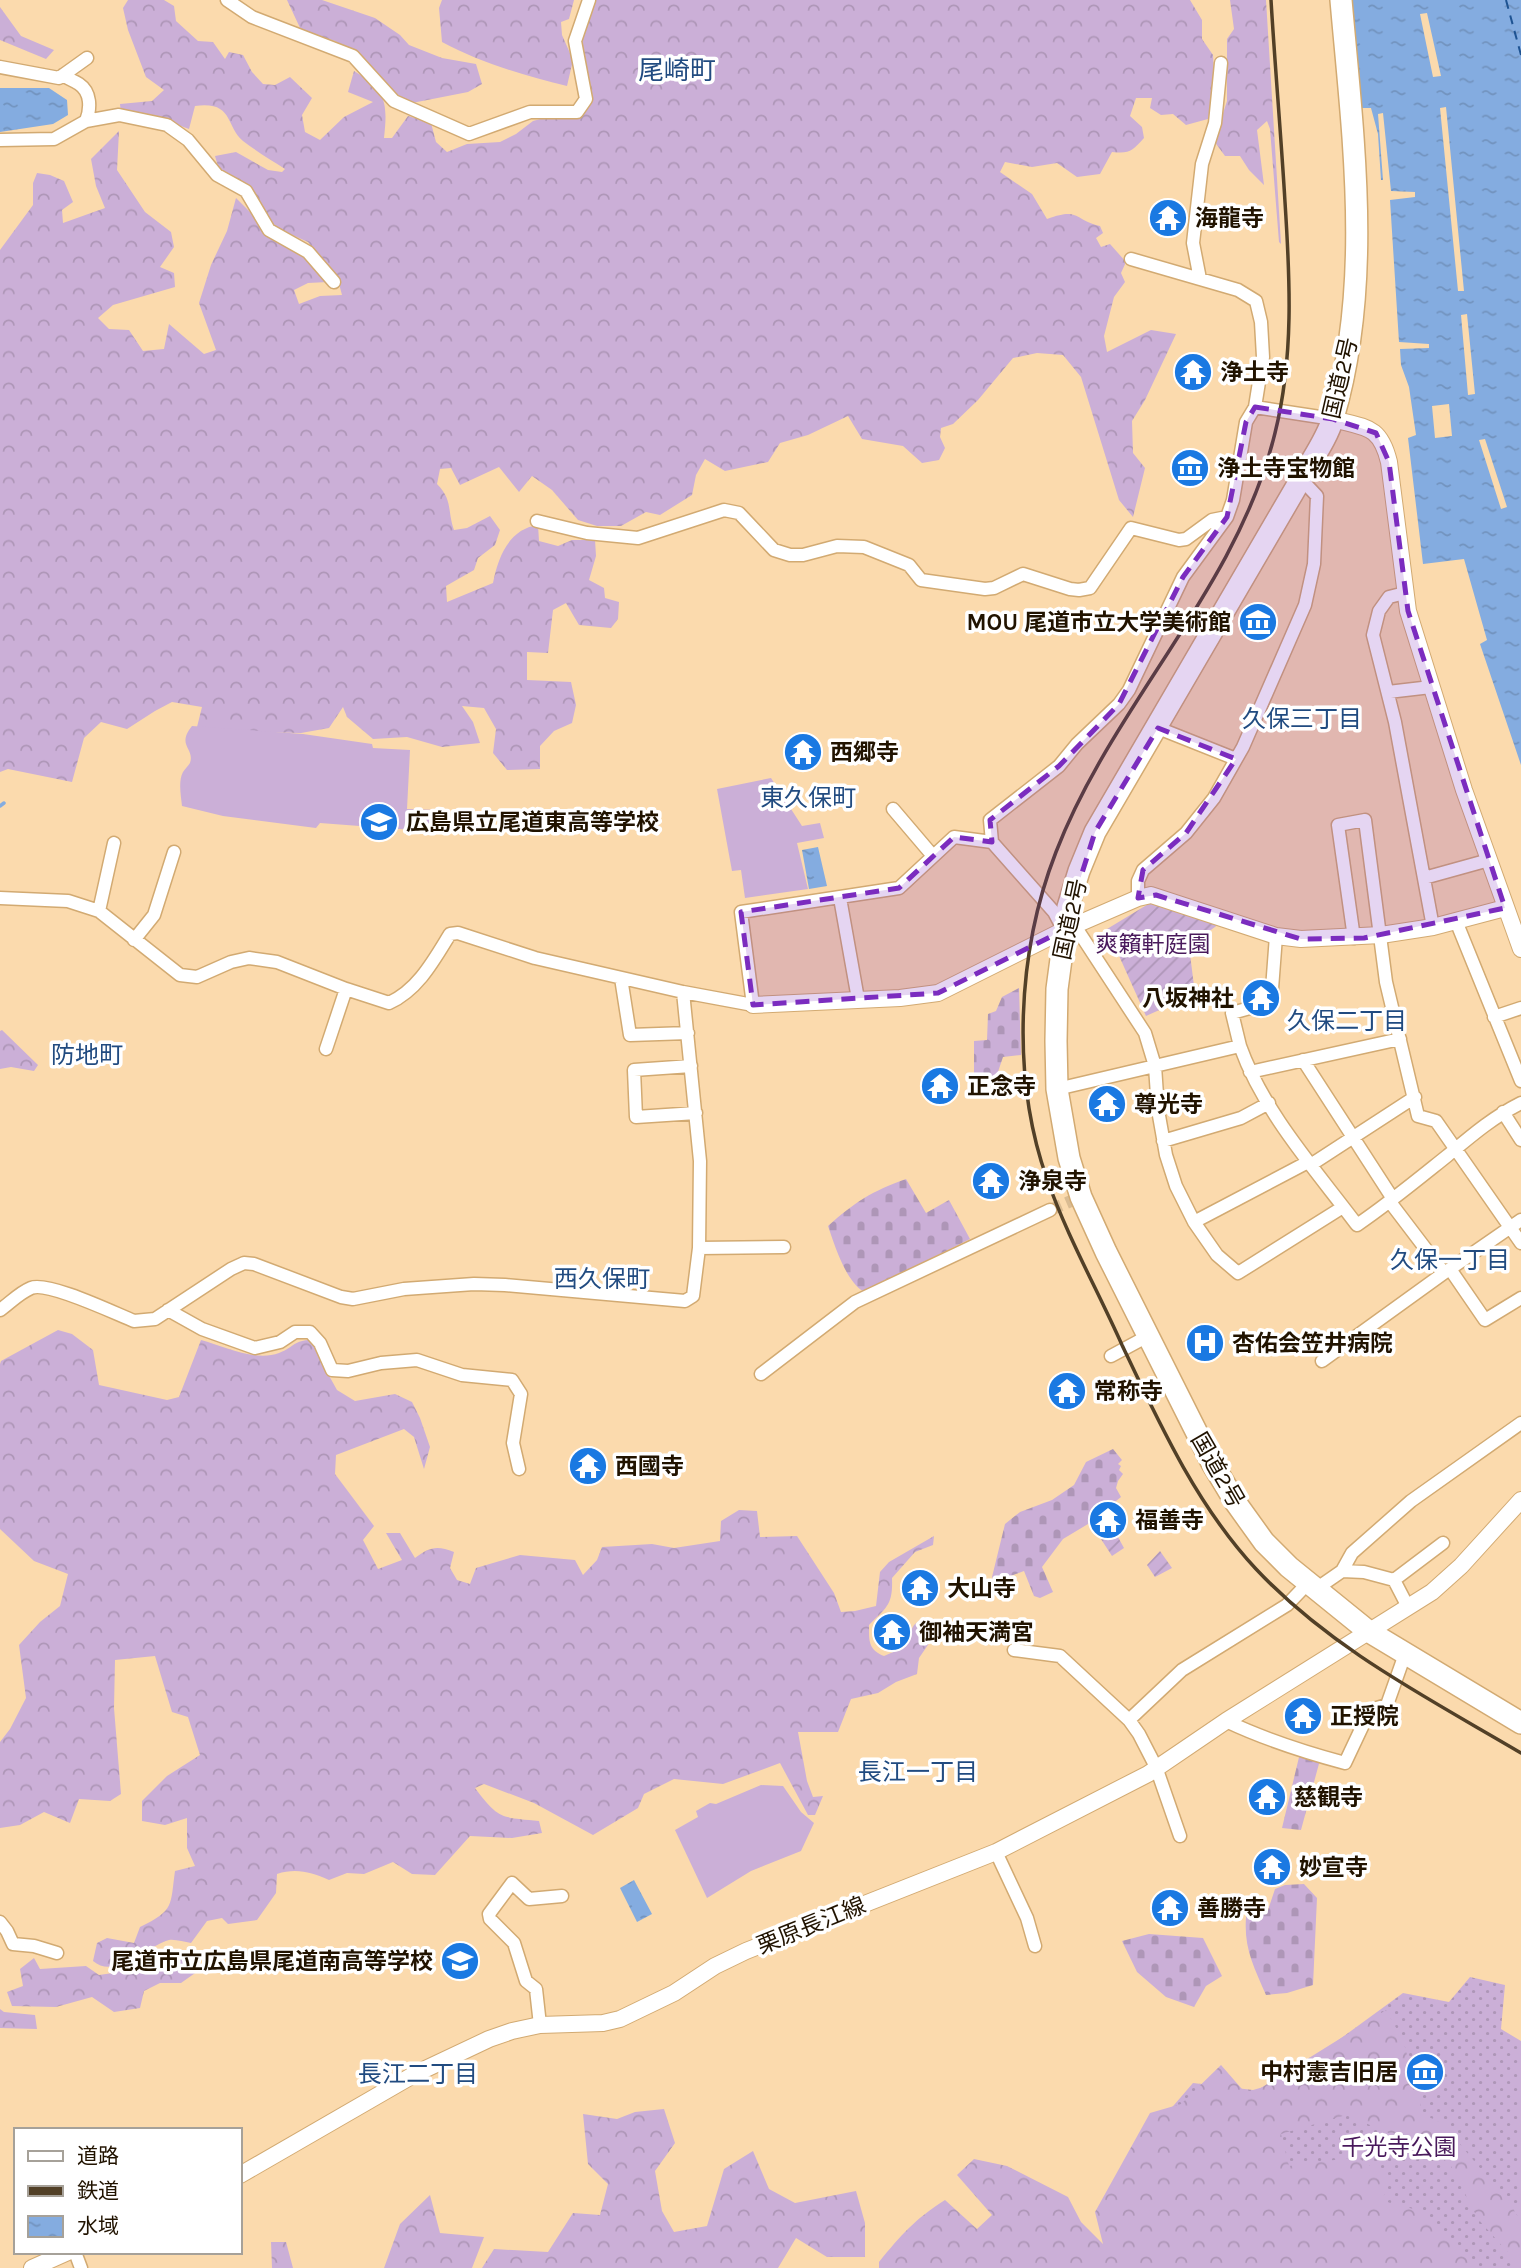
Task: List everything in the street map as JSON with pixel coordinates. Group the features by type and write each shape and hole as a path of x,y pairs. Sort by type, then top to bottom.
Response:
{"highway":[{"name":"国道2号","path":"1341,0 1357,243 1349,351 1333,419 1301,479 1096,832 1079,871 1068,907 1070,928 1056,1013 1057,1089 1076,1199 1201,1441 1249,1523 1279,1559 1368,1631 1521,1723"}],"street":[{"path":"227,0 252,17 353,56 394,101 469,134 530,112 577,113 586,99 575,41 589,0"},
{"path":"0,68 59,78 87,58"},
{"path":"1200,279 1193,243 1202,164 1215,123 1221,63"},
{"path":"63,75 80,85 88,96 90,111 86,121"},
{"path":"0,140 54,139 86,121 119,115 167,125 188,140 217,175 246,191 269,230 308,251 334,282"},
{"path":"1131,259 1238,290 1256,301 1262,322 1263,357 1255,407 1246,422 1233,500 1227,517 1184,577 1129,690 1119,704 1077,744 1059,766 990,820 992,842 1070,928 1145,1033 1155,1066 1163,1141 1176,1186 1194,1222 1217,1255 1238,1273 1343,1206"},
{"path":"1255,407 1333,419 1365,428 1376,433 1385,445 1408,611 1505,908 1521,949"},
{"path":"1138,898 1138,881 1143,870 1186,833 1214,798 1236,758 1305,604 1314,564 1317,496 1301,479"},
{"path":"537,520 587,533 638,538 724,510 739,513 774,550 790,555 803,555 837,546 864,547 909,565 921,580 985,589 994,588 1023,574 1079,590 1090,589 1131,528 1179,540 1186,539 1212,520 1227,517"},
{"path":"1405,593 1389,597 1379,611 1373,635 1395,722 1433,927"},
{"path":"1388,692 1432,687"},
{"path":"1158,727 1236,758"},
{"path":"893,809 933,856"},
{"path":"1354,938 1338,825 1365,820 1386,982 1418,1116 1436,1121 1454,1150 1516,1224 1521,1243"},
{"path":"753,1005 741,912 898,888 954,837 992,842"},
{"path":"99,911 114,843"},
{"path":"134,940 155,915 174,852"},
{"path":"1424,878 1489,860"},
{"path":"0,898 68,901 99,911 180,975 197,977 231,962 249,958 277,962 389,1003 412,989 450,934 458,933 535,958 753,1005 900,998 938,993 1070,928 1138,898 1156,895 1276,936 1301,939 1381,935 1433,927 1505,908"},
{"path":"840,898 858,999"},
{"path":"1456,921 1521,1081"},
{"path":"1276,936 1271,1002 1232,1013 1240,1046 1250,1072 1269,1103 1357,1225 1392,1201 1475,1132 1521,1103"},
{"path":"621,978 630,1035 688,1033"},
{"path":"326,1049 346,989"},
{"path":"0,1310 33,1287 42,1286 134,1321 155,1319 223,1273 244,1263 254,1264 341,1297 353,1299 404,1289 474,1284 685,1301 693,1296 699,1248 700,1161 683,992"},
{"path":"1494,1017 1521,1008"},
{"path":"1250,1072 1400,1039"},
{"path":"1057,1089 1240,1046"},
{"path":"1303,1060 1392,1201 1485,1320 1521,1298"},
{"path":"691,1066 634,1070 636,1117 695,1113"},
{"path":"1194,1222 1310,1163 1415,1097"},
{"path":"1163,1141 1241,1118 1269,1103"},
{"path":"1503,1112 1521,1141"},
{"path":"761,1374 855,1302 1050,1210"},
{"path":"1322,1362 1516,1224"},
{"path":"699,1248 784,1247"},
{"path":"168,1310 202,1329 255,1348 280,1342 295,1332 310,1332 320,1343 332,1370 348,1371 381,1363 417,1360 462,1375 512,1380 522,1394 513,1443 519,1469"},
{"path":"1111,1356 1148,1336"},
{"path":"1342,1571 1353,1553 1411,1500 1521,1423"},
{"name":"栗原長江線","path":"242,2174 415,2074 489,2039 540,2025 603,2023 620,2019 674,1993 715,1966 746,1951 996,1852 1147,1774 1226,1721 1432,1592 1461,1566 1521,1500"},
{"path":"1394,1580 1443,1544"},
{"path":"1129,1720 1182,1670 1287,1605 1312,1586 1342,1571 1364,1572 1394,1580 1408,1607"},
{"path":"1014,1650 1060,1656 1129,1720 1156,1767 1180,1836"},
{"path":"1226,1721 1303,1751 1345,1763 1370,1710 1387,1705 1405,1654"},
{"path":"996,1852 1027,1918 1035,1946"},
{"path":"540,2025 536,1989 526,1981 514,1943 490,1919 489,1914 512,1883 529,1899 562,1896"},
{"path":"0,1922 13,1944 34,1946 57,1953"},
{"path":"32,2268 64,2254"}],"highlighted area":[{"path":"1255,407 1333,419 1376,433 1389,462 1408,611 1505,908 1364,938 1301,939 1156,895 1138,898 1143,870 1186,833 1236,759 1158,728 1095,832 1064,930 938,993 753,1005 741,912 899,888 954,837 992,842 990,820 1059,766 1119,704 1183,577 1227,517 1246,422"}],"green space":[{"path":"128,0 164,0 174,6 176,21 198,41 213,42 225,59 229,52 243,55 252,72 263,84 275,85 290,77 312,98 302,115 305,132 320,140 344,117 373,102 348,92 354,71 379,91 386,115 384,138 392,138 408,116 431,123 436,142 447,152 467,144 500,142 533,121 578,116 589,99 579,41 592,0 1190,0 1202,20 1202,39 1213,55 1215,91 1208,119 1186,125 1173,114 1161,115 1150,108 1152,98 1136,98 1130,116 1142,127 1144,138 1130,151 1112,152 1100,174 1077,177 1057,163 1032,167 1005,162 1000,172 1032,194 1047,219 1071,214 1100,226 1103,233 1096,238 1101,247 1110,244 1126,262 1121,273 1125,282 1114,297 1104,336 1107,352 1151,330 1176,334 1145,400 1132,421 1133,453 1145,468 1133,517 1119,500 1081,377 1063,355 1037,353 1013,358 978,400 953,424 941,428 940,437 945,448 939,460 922,463 903,446 862,439 848,416 808,435 780,443 768,462 725,471 705,459 696,475 692,495 660,515 646,512 621,526 597,526 578,520 552,490 532,476 519,492 499,467 460,485 451,468 440,469 437,484 448,500 454,530 467,528 490,516 500,530 495,545 478,558 474,570 446,586 447,602 493,583 502,554 512,538 519,532 538,525 539,541 558,546 572,540 595,540 596,556 589,580 604,588 605,598 619,602 618,619 611,628 579,625 566,603 553,610 548,653 527,652 527,680 571,682 576,705 572,723 554,731 540,746 540,769 507,770 493,753 496,729 484,708 462,706 473,722 480,743 442,747 407,737 373,739 347,717 343,707 329,728 301,733 196,731 202,707 172,702 127,729 101,722 84,738 72,782 8,769 0,772 0,250 33,205 33,183 37,173 64,181 73,202 62,210 63,223 105,208 96,186 91,159 119,131 117,170 145,212 171,232 174,247 160,267 174,273 175,287 113,305 98,318 109,329 129,330 143,351 164,349 169,324 204,354 216,350 199,303 211,265 227,231 236,198 255,217 301,252 328,282 308,283 294,290 299,304 320,296 342,295 337,276 308,242 272,226 220,173 215,156 236,152 268,170 282,172 285,169 243,141 223,111 208,105 195,106 189,129 170,122 121,113 120,104 152,101 164,90 146,77 128,30 123,8"},
{"path":"287,0 322,0 375,18 400,35 409,45 442,58 476,64 482,84 468,92 412,103 398,99 366,60 335,41 301,30"},
{"path":"442,0 574,0 569,19 561,22 562,35 573,60 567,86 503,68 442,42 439,8"},
{"path":"1230,0 1266,0 1281,244 1267,121 1257,130 1264,185 1240,156 1225,156 1214,141 1227,101 1227,39 1234,29"},
{"path":"0,7 21,36 54,50 46,59 0,40"},
{"path":"192,726 303,734 372,744 373,748 410,750 407,809 440,810 439,832 320,823 316,828 223,816 182,806 181,780 191,758 186,738"},
{"path":"771,778 802,826 820,823 824,838 797,843 808,889 745,898 741,870 732,871 717,789"},
{"name":"爽籟軒庭園","path":"1155,900 1219,924 1189,946 1195,994 1146,1016 1107,929"},
{"path":"1019,988 1021,1055 1003,1057 990,1087 974,1097 974,1041 987,1040 988,1014 996,1011 1002,997"},
{"path":"2,1030 38,1065 34,1071 11,1067 0,1069"},
{"path":"906,1179 926,1213 949,1200 970,1239 864,1292 846,1271 828,1226 864,1198"},
{"path":"58,1330 72,1334 93,1350 99,1385 167,1400 179,1397 201,1340 260,1356 279,1353 303,1341 315,1340 337,1390 355,1401 395,1394 412,1402 430,1447 424,1469 414,1437 404,1429 336,1455 335,1474 374,1526 363,1540 378,1569 402,1560 386,1533 400,1533 415,1558 433,1548 454,1552 450,1568 457,1580 470,1584 476,1568 520,1555 575,1560 583,1575 597,1560 602,1547 652,1544 674,1548 720,1541 721,1521 739,1510 757,1511 760,1537 797,1536 834,1593 841,1612 876,1606 880,1572 889,1562 934,1536 933,1545 915,1552 892,1578 888,1605 869,1625 872,1648 884,1656 900,1649 914,1625 922,1618 930,1642 919,1658 917,1674 878,1693 851,1699 838,1732 798,1732 807,1781 813,1797 823,1796 815,1815 808,1815 780,1763 723,1784 674,1779 644,1794 638,1808 593,1835 534,1803 484,1784 475,1788 490,1806 508,1817 539,1821 542,1833 512,1838 470,1836 435,1875 412,1874 393,1862 364,1874 347,1873 329,1880 303,1872 277,1874 276,1893 257,1920 228,1924 222,1918 207,1921 191,1943 169,1940 121,1964 102,1966 93,1961 97,1943 107,1938 134,1943 140,1927 160,1916 169,1906 175,1871 195,1866 187,1848 187,1818 165,1825 142,1821 142,1801 167,1776 200,1755 188,1717 172,1712 155,1656 115,1660 114,1708 121,1794 110,1801 79,1799 70,1823 44,1812 20,1825 0,1828 0,1742 26,1698 19,1645 40,1622 60,1606 68,1574 34,1561 0,1529 0,1364"},
{"path":"1113,1449 1122,1460 1118,1464 1123,1474 1116,1488 1121,1497 1106,1509 1103,1515 1063,1539 1042,1567 1053,1592 1040,1598 1034,1596 1024,1571 994,1582 992,1577 1005,1524 1020,1512 1052,1500 1074,1485 1086,1462"},
{"path":"1113,1528 1124,1548 1112,1556 1099,1536"},
{"path":"1160,1551 1172,1568 1155,1577 1147,1565"},
{"path":"1300,1753 1320,1760 1301,1830 1282,1828"},
{"path":"761,1785 783,1786 801,1812 814,1823 801,1851 751,1871 707,1898 675,1830 698,1817 696,1811 710,1803 716,1804"},
{"path":"1304,1884 1317,1898 1313,1985 1287,1993 1266,1995 1247,1943 1247,1909 1268,1910 1275,1889 1285,1885"},
{"path":"1149,1934 1203,1938 1222,1976 1206,1986 1194,2007 1166,1997 1137,1972 1122,1941"},
{"path":"169,1952 178,1954 198,1971 181,1983 160,1983 144,1991 140,2008 114,2012 92,1997 56,2007 12,2006 7,1992 23,1986 20,1969 34,1958 40,1969 86,1966 99,1975 113,1973"},
{"name":"千光寺公園","path":"1470,1977 1505,1985 1501,2029 1521,2041 1521,2268 1103,2268 1155,2127 1193,2083 1253,2090 1281,2082 1403,1993 1449,2002"},
{"path":"0,2009 4,2012 35,2015 37,2029 0,2028"},
{"name":"千光寺公園","path":"1386,2010 1403,2040 1423,2114 1443,2124 1511,2205 1521,2222 1521,2267 1478,2219 1451,2166 1437,2153 1346,2115 1281,2134 1289,2166 1357,2157 1387,2177 1383,2201 1421,2211 1441,2235 1481,2268 879,2268 879,2262 902,2236 925,2214 945,2200 977,2229 992,2215 957,2175 974,2159 1007,2166 1068,2197 1081,2222 1103,2244 1095,2212 1150,2113 1181,2104 1221,2065 1248,2096"},
{"path":"664,2109 675,2143 655,2171 662,2211 674,2232 707,2226 724,2169 753,2151 769,2189 795,2203 856,2191 865,2223 865,2257 827,2257 796,2238 778,2268 482,2268 494,2249 548,2252 573,2213 600,2215 608,2184 588,2164 583,2114 617,2119 635,2112"},
{"path":"430,2195 440,2233 484,2237 472,2268 384,2268 400,2224"},
{"path":"271,2242 286,2242 293,2268 272,2268"}],"water":[{"path":"1349,0 1521,0 1521,765 1480,644 1487,640 1464,559 1423,564 1408,438 1416,435 1400,349 1429,348 1429,344 1399,342 1390,200 1415,197 1415,192 1391,191 1383,113 1378,114 1381,180 1378,134 1371,108 1360,108"},
{"path":"0,88 49,88 67,100 68,115 53,124 0,132"},
{"path":"818,847 827,886 809,889 802,850"},
{"path":"634,1880 652,1914 637,1922 620,1888"}],"pier":[{"path":"1427,13 1441,76 1433,77 1420,14"},
{"path":"1446,107 1464,291 1458,291 1440,108"},
{"path":"1467,314 1475,394 1468,395 1461,315"},
{"path":"1449,404 1452,436 1435,438 1432,406"},
{"path":"1485,439 1507,507 1501,509 1479,440"}],"waterway":[{"path":"0,806 4,803"}],"ferry route":[{"path":"1506,0 1521,55"}],"tunnel":[{"path":"1050,1210 1071,1201"}],"railway":[{"path":"1271,0 1289,289 1288,347 1275,433 1257,490 1233,543 1204,595 1109,746 1080,798 1056,852 1033,931 1027,973 1023,1015 1028,1099 1035,1140 1047,1179 1073,1242 1165,1434 1215,1518 1256,1569 1316,1624 1416,1692 1521,1753"}],"place":[{"name":"海龍寺","path":"1168,218"},
{"name":"浄土寺","path":"1193,372"},
{"name":"浄土寺宝物館","path":"1190,468"},
{"name":"MOU 尾道市立大学美術館","path":"1258,622"},
{"name":"西郷寺","path":"803,752"},
{"name":"広島県立尾道東高等学校","path":"379,822"},
{"name":"八坂神社","path":"1261,998"},
{"name":"正念寺","path":"940,1086"},
{"name":"尊光寺","path":"1107,1104"},
{"name":"浄泉寺","path":"991,1181"},
{"name":"杏佑会笠井病院","path":"1205,1343"},
{"name":"常称寺","path":"1067,1391"},
{"name":"西國寺","path":"588,1466"},
{"name":"福善寺","path":"1108,1520"},
{"name":"大山寺","path":"920,1588"},
{"name":"御袖天満宮","path":"892,1632"},
{"name":"正授院","path":"1303,1716"},
{"name":"慈観寺","path":"1267,1797"},
{"name":"妙宣寺","path":"1272,1867"},
{"name":"善勝寺","path":"1170,1908"},
{"name":"尾道市立広島県尾道南高等学校","path":"460,1961"},
{"name":"中村憲吉旧居","path":"1425,2072"}],"district":[{"name":"尾崎町","path":"677,70"},
{"name":"久保三丁目","path":"1302,719"},
{"name":"東久保町","path":"808,798"},
{"name":"久保二丁目","path":"1347,1021"},
{"name":"防地町","path":"87,1055"},
{"name":"久保一丁目","path":"1450,1260"},
{"name":"西久保町","path":"602,1279"},
{"name":"長江一丁目","path":"918,1772"},
{"name":"長江二丁目","path":"418,2074"}]}
